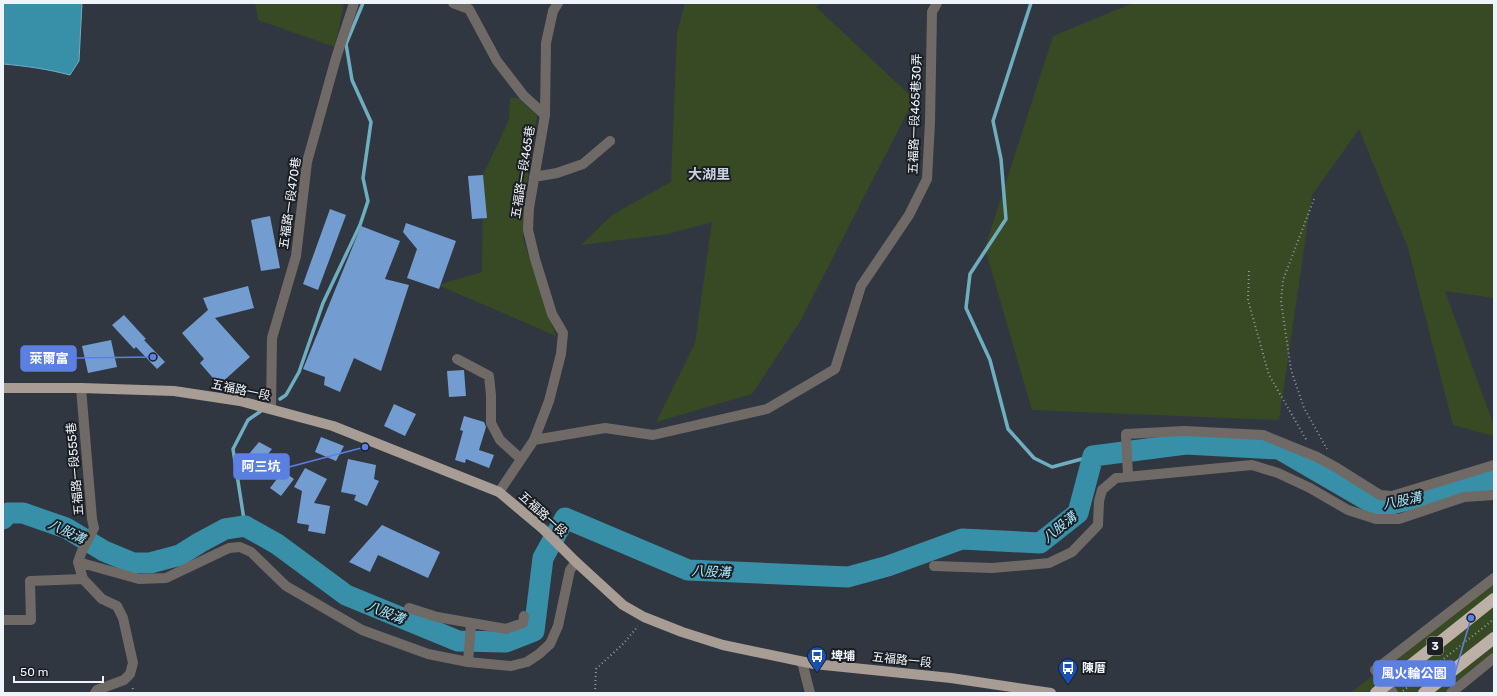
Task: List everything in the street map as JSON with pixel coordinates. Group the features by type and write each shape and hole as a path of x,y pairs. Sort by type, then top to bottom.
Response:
{"highway":[{"name":"3","path":"1376,693 1494,599"},
{"path":"1424,693 1494,638"}],"main road":[{"name":"五福路一段","path":"3,388 81,388 174,391 240,401 334,426 499,492 543,529 623,605 644,617 682,632 723,645 814,664 952,678 1029,691 1051,693"}],"lane":[{"name":"五福路一段470巷","path":"271,409 272,338 296,256 307,162 336,58 354,3"},
{"path":"453,3 469,9 497,62 524,96 545,115"},
{"name":"五福路一段465巷","path":"499,492 534,440 549,401 561,354 563,333 552,314 535,259 528,230 529,208 545,115 546,43 553,11 558,3"},
{"name":"五福路一段465巷30弄","path":"534,440 606,428 653,435 767,409 835,369 861,286 909,215 927,179 930,122 932,12 937,3"},
{"path":"534,177 558,173 583,164 610,141"},
{"path":"456,359 489,376 492,423 500,440 521,460"},
{"name":"五福路一段555巷","path":"78,562 94,528 81,388"},
{"path":"1128,476 1126,434 1184,431 1263,435 1317,457 1380,495 1392,496 1494,465"},
{"path":"934,566 992,568 1049,563 1072,552 1098,525 1099,501 1102,490 1116,478 1252,466 1278,473 1310,488 1348,510 1376,519 1399,519 1464,497 1494,495"},
{"path":"78,562 139,578 166,578 229,548 240,548 251,552 286,586 362,630 428,654 469,662 511,666 527,662 550,644 558,626 570,570 576,562"},
{"path":"78,562 84,579 102,599 117,606 123,618 133,663 130,674 124,680 97,690 95,693"},
{"path":"1393,693 1375,670 1494,578"},
{"path":"3,620 31,620 30,581 84,579"},
{"path":"409,608 437,617 506,629 523,623 524,616"},
{"path":"469,662 472,624"},
{"path":"1450,693 1494,658"},
{"path":"802,662 810,693"}],"path":[{"path":"1314,199 1283,280 1280,301 1292,370 1304,408 1337,468"},
{"path":"1249,271 1248,300 1269,375 1317,457"},
{"path":"595,693 596,669 624,643 644,617"},
{"path":"1401,693 1494,619"}],"green space":[{"path":"255,3 344,3 335,47 258,20"},
{"path":"685,3 820,3 816,7 914,99 801,320 752,394 656,422 695,343 712,222 668,234 581,245 612,215 671,182 677,33"},
{"path":"1133,3 1494,3 1494,298 1445,291 1494,426 1494,436 1453,425 1408,248 1359,129 1312,195 1279,420 1032,410 985,248 1053,36"},
{"path":"510,98 518,98 537,115 528,174 523,239 556,336 438,285 482,272 483,175 509,120"},
{"path":"1494,583 1494,652 1443,693 1350,693"}],"water":[{"path":"3,3 82,3 79,61 70,75 36,68 3,64"}],"building":[{"path":"483,175 487,218 472,219 468,176"},
{"path":"330,209 346,215 318,290 303,284"},
{"path":"270,216 280,268 261,271 251,220"},
{"path":"406,223 456,241 439,289 407,278 417,249 403,232"},
{"path":"361,226 400,241 385,279 409,285 381,371 354,358 340,392 324,385 325,377 303,369"},
{"path":"248,286 254,308 215,318 250,357 219,385 200,363 204,359 182,333 208,310 203,298"},
{"path":"124,315 146,339 144,340 165,362 157,369 136,347 134,349 112,325"},
{"path":"111,340 117,367 88,373 82,346"},
{"path":"464,370 466,396 449,397 447,371"},
{"path":"394,404 416,414 405,436 384,426"},
{"path":"464,416 484,422 486,427 479,450 494,455 489,468 466,459 465,463 455,460 463,431 460,430"},
{"path":"321,437 344,446 336,461 315,452"},
{"path":"259,442 272,449 261,463 249,454"},
{"path":"348,459 376,465 374,479 379,481 367,506 354,500 356,495 341,492"},
{"path":"305,468 327,479 314,503 330,506 325,534 308,531 309,525 297,523 302,491 294,487"},
{"path":"283,471 294,479 281,496 270,488"},
{"path":"382,525 440,552 428,578 378,555 370,572 349,562"}],"waterway":[{"path":"280,399 286,395 299,372 323,303 360,225 368,201 363,178 371,122 352,80 346,44 363,3"},
{"path":"1031,3 993,121 1001,159 1006,219 970,274 966,308 990,360 1008,429 1034,458 1052,467 1093,456"},
{"path":"245,526 233,449 248,420 261,411"},
{"name":"八股溝","path":"3,519 8,513 23,513 66,528 104,551 133,563 150,563 180,555 225,529 245,526 277,544 346,595 458,641 506,642 534,631 543,558 565,518 688,570 848,577 888,566 962,539 1040,543 1078,513 1093,456 1186,444 1279,449 1379,507 1494,479"}],"place":[{"name":"萊爾富","path":"153,357"},
{"name":"阿三坑","path":"365,447"},
{"name":"風火輪公園","path":"1471,618"},
{"name":"埤埔","path":"817,673"},
{"name":"陳厝","path":"1068,685"}],"district":[{"name":"大湖里","path":"709,174"}]}
